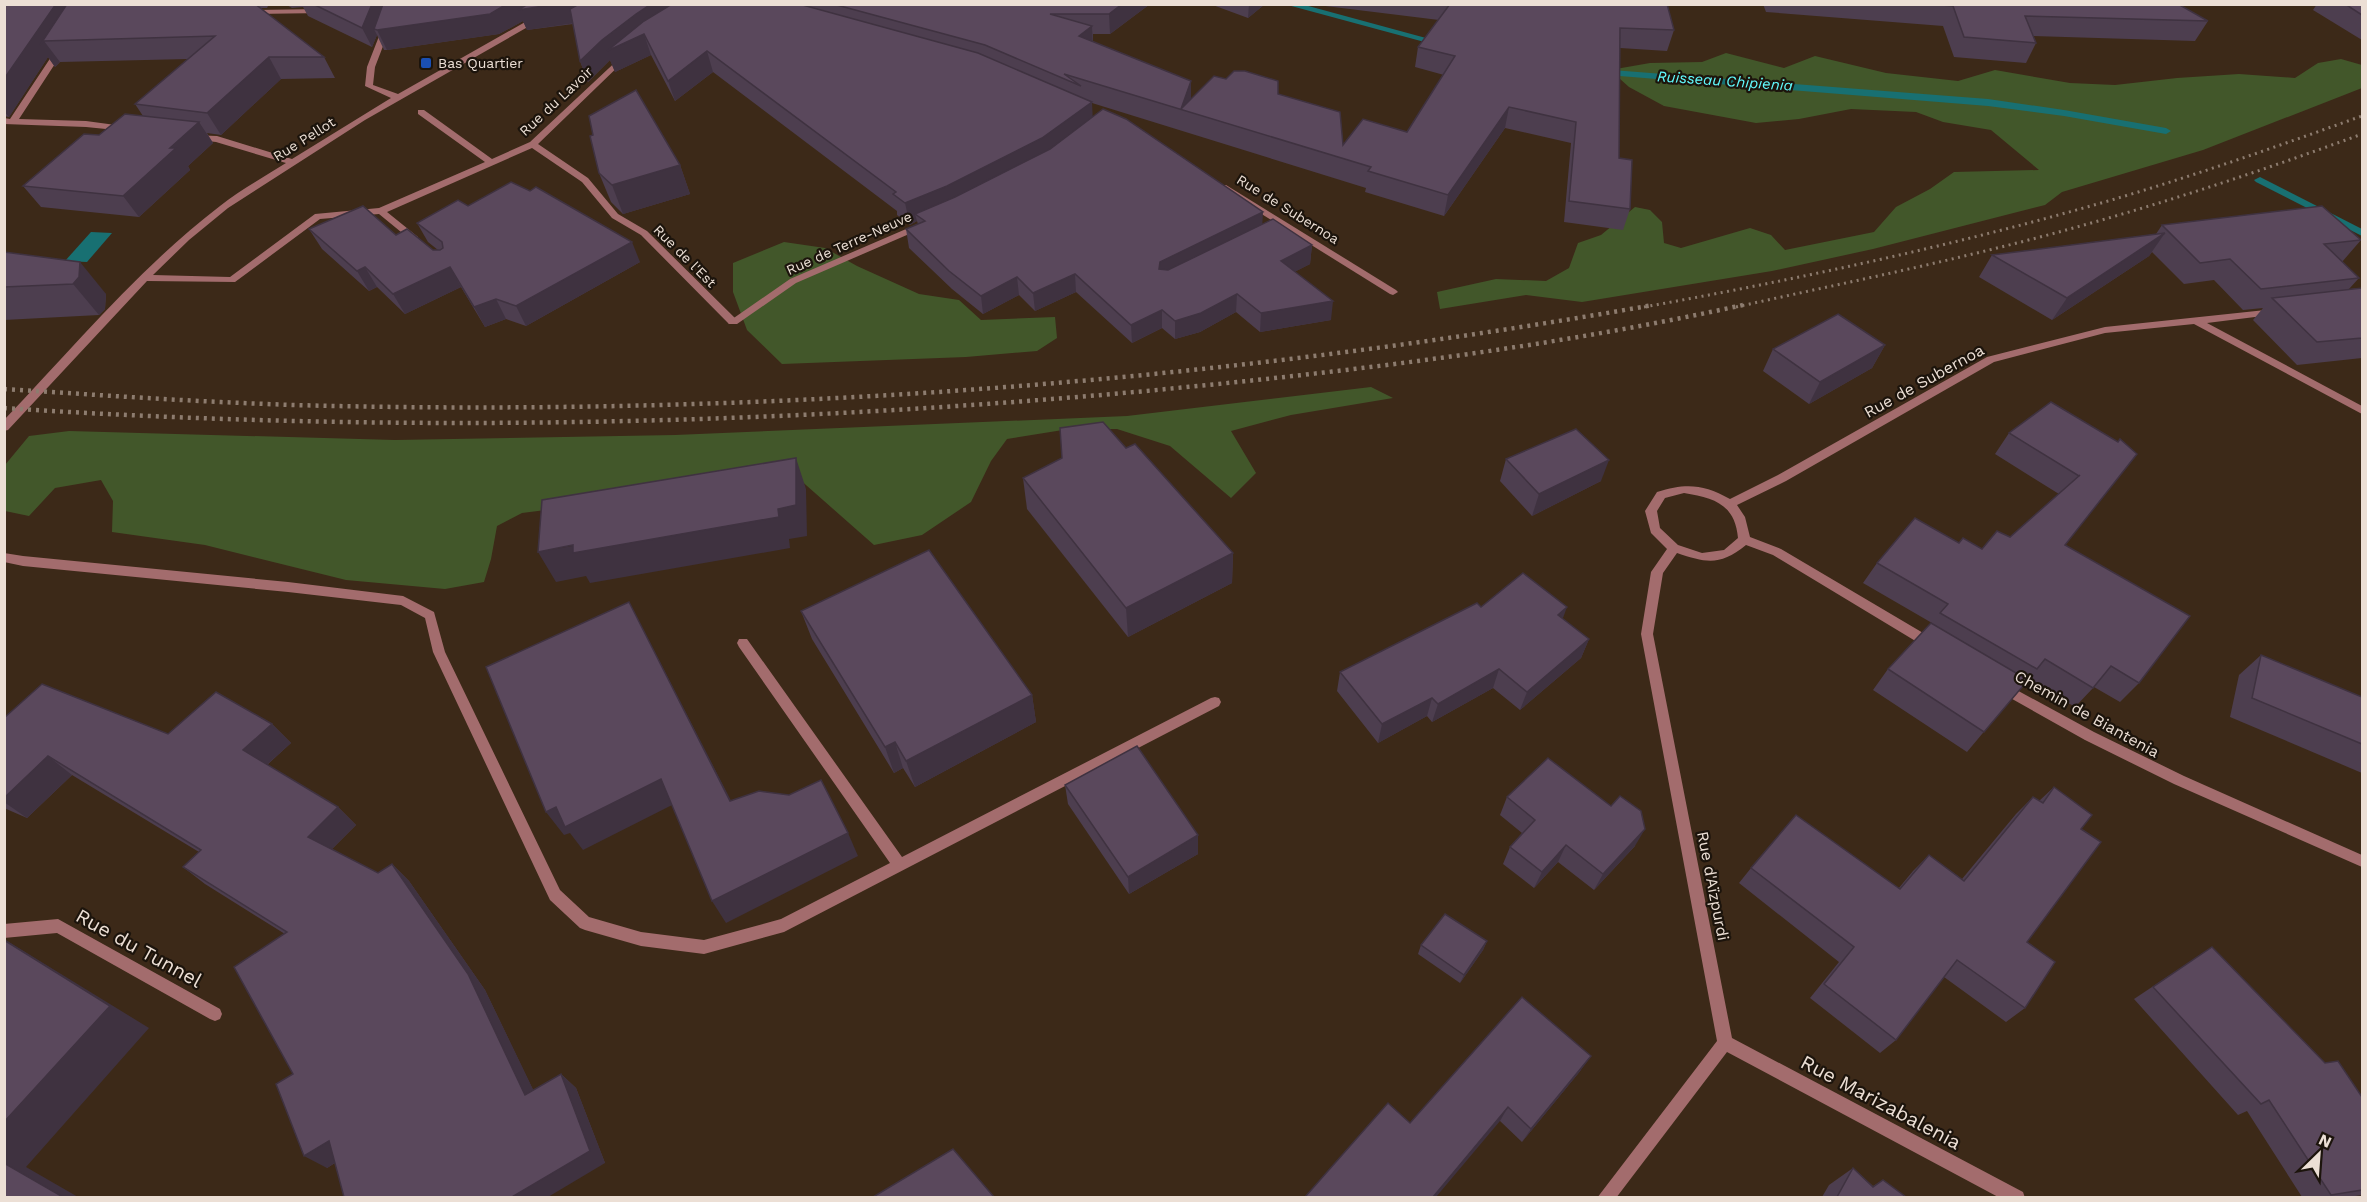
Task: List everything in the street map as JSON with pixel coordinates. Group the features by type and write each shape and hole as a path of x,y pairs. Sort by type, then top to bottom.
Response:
{"street":[{"name":"Rue Pellot","path":"4,427 144,278 186,238 225,206 291,162 564,4"},
{"path":"238,13 275,8 333,11"},
{"path":"390,17 371,67 369,86 399,98"},
{"path":"9,121 64,43"},
{"name":"Rue du Lavoir","path":"144,278 232,280 318,216 381,211 533,144 630,51"},
{"path":"421,112 492,163"},
{"path":"9,121 86,124 134,130"},
{"path":"181,135 217,139 291,162"},
{"name":"Rue de l'Est","path":"533,144 585,180 615,216 644,233 733,322"},
{"name":"Rue de Subernoa","path":"1220,184 1393,292"},
{"path":"381,211 423,245"},
{"name":"Rue de Terre-Neuve","path":"733,322 794,280 932,221"},
{"path":"1275,230 1285,225"},
{"name":"Rue de Subernoa","path":"1730,504 1782,478 1991,359 2105,330 2284,312"},
{"path":"2195,321 2362,410"},
{"path":"1684,489 1710,493 1730,504 1744,523 1744,540 1727,554 1702,557 1674,548 1655,530 1651,511 1661,495 1684,489"},
{"path":"1744,540 1777,552 1947,654"},
{"name":"Rue d'Aïzpurdi","path":"1674,548 1657,573 1647,634 1725,1043"},
{"path":"4,557 23,561 288,587 403,602 430,615 440,652 555,895 585,923 641,939 704,947 784,925 1215,702"},
{"path":"743,644 900,866"},
{"name":"Chemin de Biantenia","path":"1986,677 2136,762 2226,804 2362,861"},
{"name":"Rue du Tunnel","path":"4,931 58,926 215,1014"},
{"path":"1605,1197 1725,1043"},
{"name":"Rue Marizabalenia","path":"1725,1043 2017,1197"}],"green space":[{"path":"1726,53 1784,68 1815,56 1886,73 1958,81 1995,70 2070,83 2115,85 2239,74 2295,78 2318,63 2341,59 2362,65 2362,88 2203,150 2062,192 2045,205 1873,249 1772,271 1582,302 1526,295 1440,309 1437,292 1496,279 1546,281 1569,268 1578,243 1601,235 1635,207 1650,210 1662,222 1664,243 1681,248 1750,228 1771,235 1785,250 1874,232 1896,207 1930,189 1954,172 2039,170 1991,130 1943,122 1916,112 1851,109 1799,119 1756,123 1664,106 1629,87 1610,70 1650,63 1702,62"},
{"path":"784,242 825,248 857,266 919,294 959,300 981,320 1055,317 1057,338 1037,351 966,357 782,364 747,330 733,292 733,263"},
{"path":"1371,387 1393,398 1291,415 1231,431 1256,473 1231,498 1170,446 1117,429 1069,429 1007,439 991,461 971,502 922,535 874,545 798,478 522,513 497,526 484,582 445,589 346,580 205,545 112,532 113,501 101,480 55,488 29,516 5,511 5,465 29,436 69,431 395,440 675,435 1127,416"}],"water":[{"path":"91,232 112,233 87,262 65,261"}],"building":[{"path":"4,4 56,4 4,79"},
{"path":"67,4 255,4 324,57 269,57 207,113 135,104 215,36 44,41 40,45"},
{"path":"313,4 372,4 362,28"},
{"path":"383,4 507,4 490,14 377,30 374,29"},
{"path":"528,4 556,4 518,10"},
{"path":"579,4 651,4 602,40 580,61 570,9"},
{"path":"672,4 799,4 978,53 1092,102 1042,138 947,186 905,203 893,194 896,192 707,51 668,81 644,34 607,51 644,21"},
{"path":"833,4 1122,4 1109,14 1050,14 1092,26 1079,36 1191,81 1181,109 1214,76 1226,79 1234,71 1245,71 1278,81 1278,94 1340,112 1343,145 1363,119 1407,132 1455,56 1418,47 1450,4 1667,4 1674,30 1620,28 1619,158 1632,160 1630,209 1569,201 1576,122 1509,107 1448,195 1368,171 1371,167 1064,74 1081,86 985,45"},
{"path":"1930,4 2178,4 2208,21 2025,16 2036,43 1964,37 1953,6"},
{"path":"2345,4 2362,4 2362,15"},
{"path":"636,90 680,165 612,185 599,173 590,136 593,135 589,116"},
{"path":"1103,109 1126,119 1263,212 1160,262 1159,269 1168,270 1273,219 1312,245 1281,261 1333,301 1261,313 1237,294 1201,313 1175,321 1162,310 1131,325 1075,274 1033,293 1017,277 981,296 949,271 906,229 925,221 915,214 955,197 1050,149"},
{"path":"125,114 199,122 170,148 176,148 123,196 23,186 84,134 99,135"},
{"path":"511,182 530,191 536,187 632,242 516,306 496,299 474,307 450,267 393,294 365,267 357,271 309,229 363,206 396,235 407,229 433,250 440,250 443,248 442,242 417,223 458,200 468,206"},
{"path":"2322,206 2361,240 2324,244 2359,278 2261,289 2230,259 2200,263 2162,225"},
{"path":"2165,233 2067,298 1992,255"},
{"path":"4,252 80,262 79,277 73,284 4,287"},
{"path":"2362,288 2362,338 2317,342 2272,298"},
{"path":"1838,314 1885,345 1820,382 1773,349"},
{"path":"2051,402 2118,442 2120,439 2137,454 2065,545 2190,616 2139,683 2111,666 2093,688 2045,659 2037,669 1940,613 1948,604 1877,563 1915,518 1959,543 1963,538 1982,549 1997,531 2010,537 2079,476 2009,433"},
{"path":"1103,422 1126,448 1135,444 1233,553 1126,608 1023,478 1062,458 1060,428"},
{"path":"1576,429 1609,460 1539,494 1506,459"},
{"path":"796,458 796,505 778,509 779,517 573,553 573,545 538,552 542,500"},
{"path":"929,550 1032,695 906,761 895,742 885,747 801,611"},
{"path":"1523,573 1567,607 1558,615 1589,639 1527,692 1499,669 1438,704 1432,698 1382,724 1340,672 1477,603 1481,607"},
{"path":"629,602 730,801 759,791 789,795 821,780 848,833 712,901 661,779 565,827 556,807 546,812 486,667"},
{"path":"1931,623 2028,680 1984,732 1888,669"},
{"path":"2261,655 2362,697 2362,744 2252,698"},
{"path":"42,684 168,734 216,692 272,724 243,750 338,807 308,837 378,873 392,864 468,974 525,1095 561,1074 590,1151 512,1197 344,1197 329,1141 304,1156 276,1084 293,1074 234,967 287,932 183,867 201,850 48,756 4,798 4,718"},
{"path":"1137,746 1198,835 1128,877 1065,785"},
{"path":"1548,758 1611,806 1620,796 1641,811 1645,829 1603,874 1566,845 1542,872 1510,847 1535,820 1507,797"},
{"path":"2054,787 2092,815 2081,829 2101,842 2027,942 2055,962 2025,1008 1957,960 1896,1040 1824,984 1854,947 1751,868 1796,815 1900,889 1929,855 1964,881 2033,797 2043,803"},
{"path":"1445,914 1487,941 1464,975 1421,945"},
{"path":"4,940 110,1006 4,1122"},
{"path":"2212,947 2325,1063 2338,1061 2362,1097 2362,1190 2331,1195 2269,1100 2261,1104 2153,987"},
{"path":"1522,997 1591,1056 1531,1129 1508,1107 1433,1197 1305,1197 1388,1103 1410,1123"},
{"path":"953,1149 994,1197 873,1197"},
{"path":"4,1163 63,1197 4,1197"},
{"path":"1853,1168 1873,1187 1883,1180 1906,1197 1837,1197"}],"waterway":[{"name":"Ruisseau Chipienia","path":"1288,4 1443,44"},
{"name":"Ruisseau Chipienia","path":"1599,72 1988,103 2064,113 2166,131"},
{"name":"Ruisseau Chipienia","path":"2260,180 2362,233"}],"railway":[{"path":"1644,307 1878,260 2051,217 2172,181 2362,116"},
{"path":"1736,307 1957,258 2084,225 2270,167 2362,134"},
{"path":"4,389 211,402 336,406 666,405 832,398 997,388 1326,355 1490,332 1653,305"},
{"path":"4,408 146,416 429,423 711,419 852,412 1135,392 1365,368 1517,347 1668,321 1743,305"}],"place":[{"name":"Bas Quartier","path":"426,63"}]}
